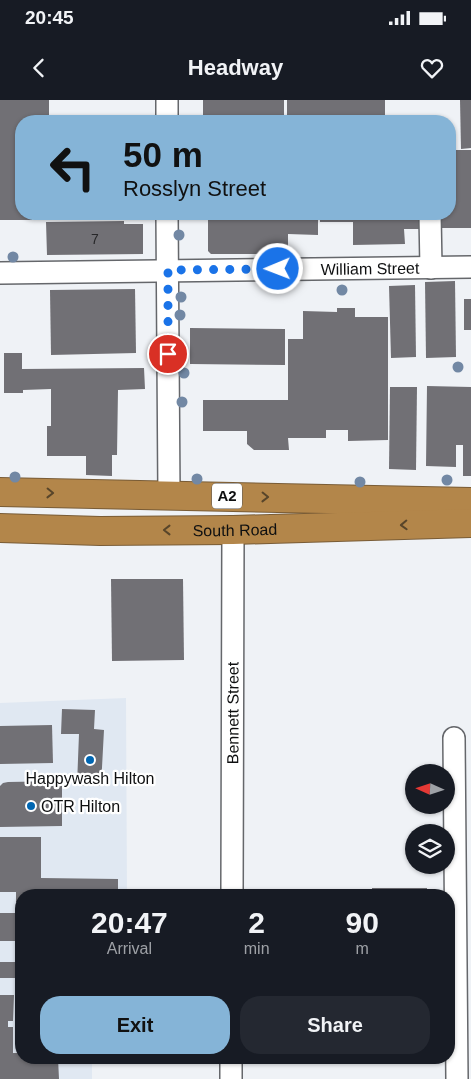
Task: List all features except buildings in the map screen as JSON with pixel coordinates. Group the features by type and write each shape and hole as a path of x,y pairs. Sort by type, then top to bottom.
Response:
{"highway":[{"name":"South Road","path":"0,491 471,502"},
{"name":"South Road","path":"0,528 100,531 233,530 471,523"},
{"path":"0,546 20,540 100,531"}],"street":[{"path":"167,100 167,115"},
{"path":"168,220 169,495"},
{"path":"430,220 431,268"},
{"name":"William Street","path":"0,273 471,267"},
{"name":"Bennett Street","path":"232,889 233,530"},
{"path":"454,738 464,1033 457,1079"},
{"path":"231,1064 231,1079"}],"shaded area":[{"path":"126,698 127,889 15,889 15,1064 92,1064 92,1079 0,1079 0,703"}],"place":[{"name":"Happywash Hilton","path":"90,760"},
{"name":"OTR Hilton","path":"31,806"}],"route":[{"path":"168,354 168,270 278,269"}]}
